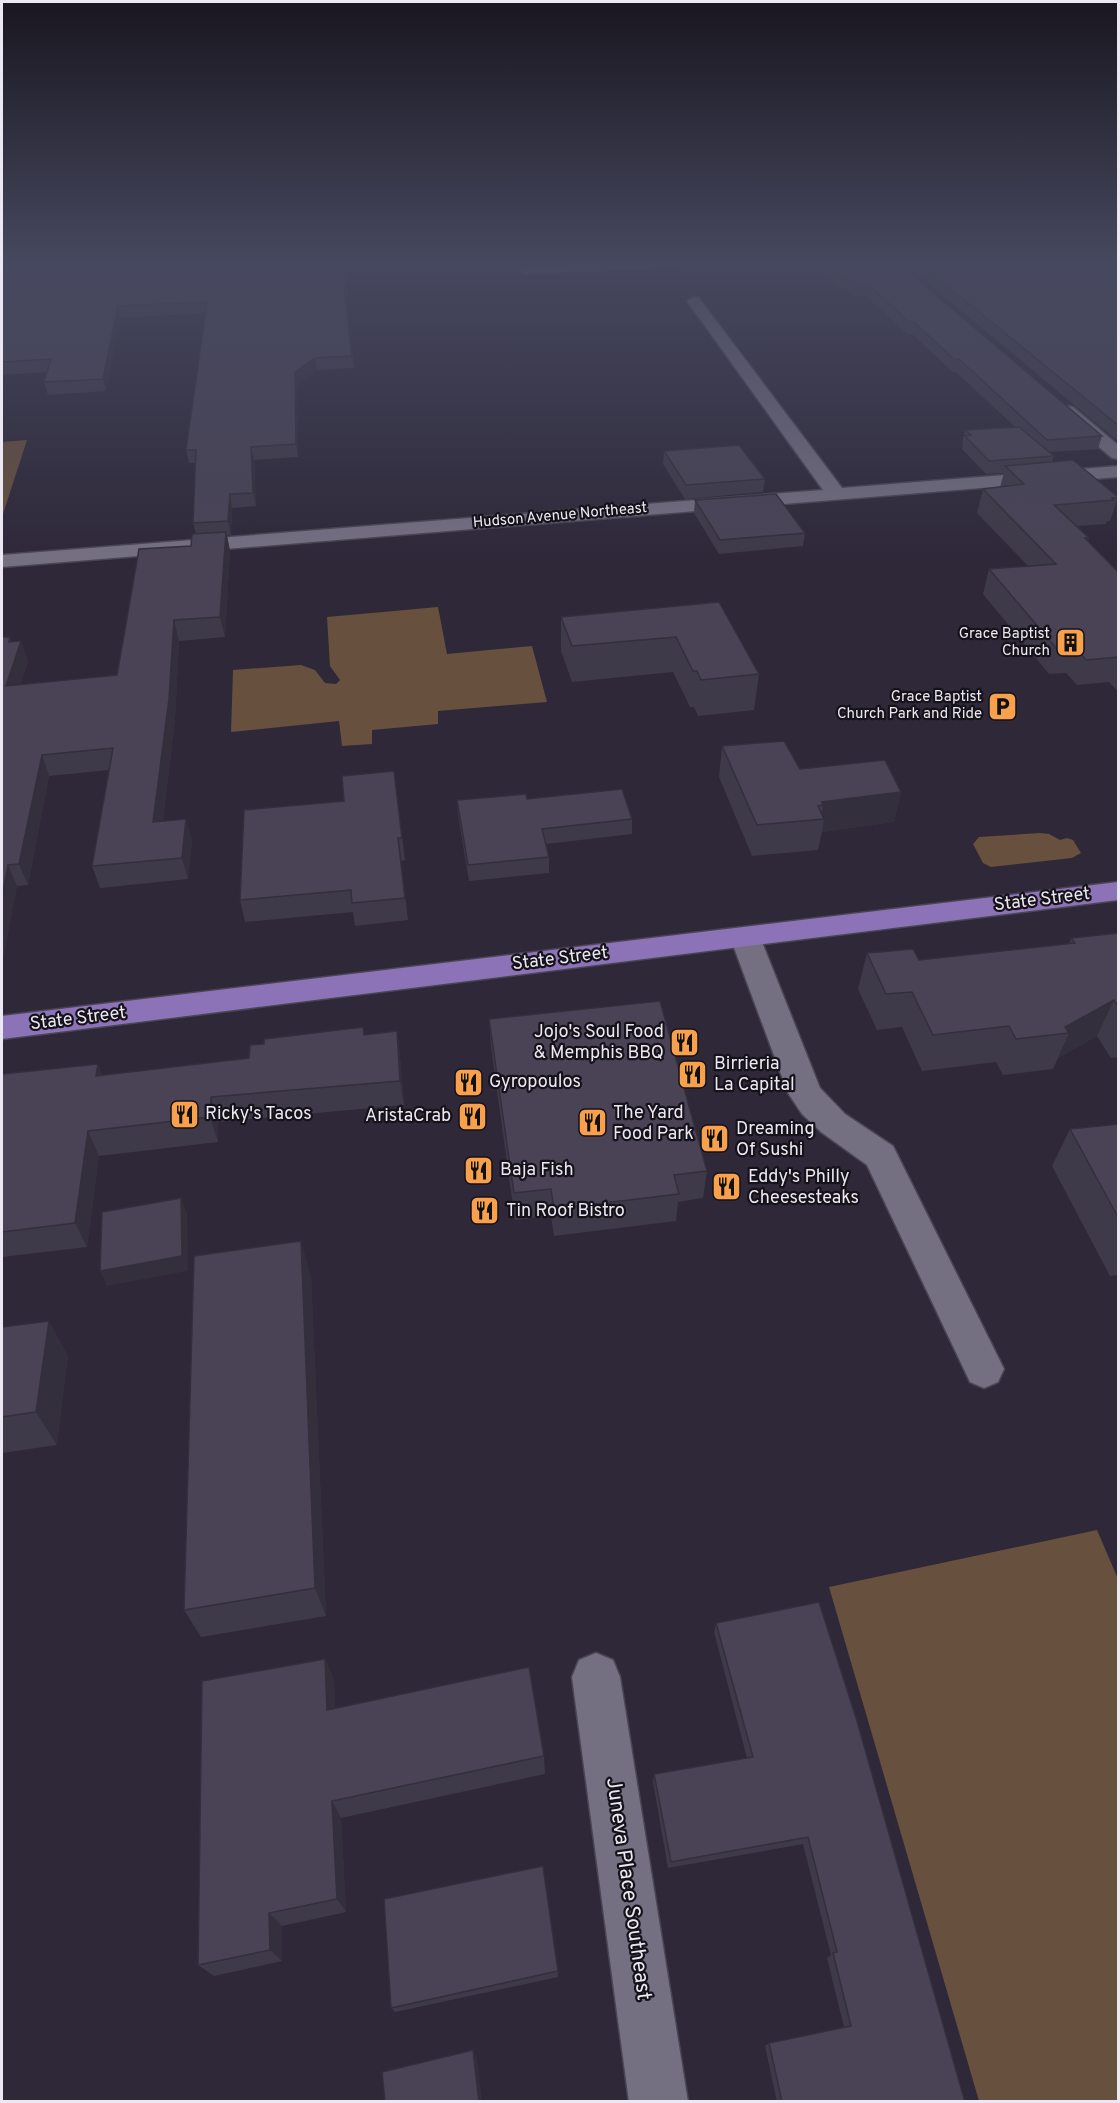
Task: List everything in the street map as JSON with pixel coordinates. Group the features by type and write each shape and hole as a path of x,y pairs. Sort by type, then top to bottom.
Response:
{"main road":[{"name":"State Street","path":"2,1028 1119,891"}],"street":[{"path":"738,361 836,494"},
{"path":"1055,401 1119,454"},
{"name":"Hudson Avenue Northeast","path":"2,561 1119,472"},
{"path":"745,937 805,1093 833,1123 880,1156 984,1369"},
{"name":"Juneva Place Southeast","path":"596,1677 659,2102"}],"shaded area":[{"path":"27,440 2,517 2,442"},
{"path":"438,607 447,654 532,646 547,702 438,711 438,724 372,730 372,744 342,746 339,721 231,732 233,670 301,665 315,670 325,683 336,684 340,680 330,666 327,617"},
{"path":"1049,834 1060,840 1067,838 1073,840 1081,853 1072,858 991,867 983,863 973,844 979,837"},
{"path":"1097,1530 1118,1579 1118,2101 979,2101 829,1587"}],"building":[{"path":"50,361 107,361 103,379 44,382"},
{"path":"199,361 311,361 295,372 296,444 251,447 253,493 230,494 228,521 193,523 196,450 186,450"},
{"path":"961,361 1014,361 1102,436 1047,440"},
{"path":"1039,361 1119,361 1119,426"},
{"path":"1019,427 1054,456 989,461 965,436 971,435 965,430"},
{"path":"739,445 765,479 686,485 664,451"},
{"path":"1073,460 1118,497 1112,498 1114,500 1054,505 1089,538 1085,538 1119,573 1119,657 1086,660 1075,647 1057,649 989,569 1056,564 983,489 1024,484 1005,466"},
{"path":"776,494 805,533 720,540 695,500"},
{"path":"226,532 220,617 174,620 169,699 153,822 186,819 182,858 92,866 113,748 42,755 19,864 8,865 2,897 2,637 10,637 9,642 21,641 6,686 117,675 139,549 191,546 192,534"},
{"path":"719,602 759,674 701,680 697,671 693,671 676,637 572,646 561,617"},
{"path":"784,741 800,769 885,760 901,792 822,802 823,805 818,806 824,819 757,825 722,746"},
{"path":"394,771 402,838 398,838 405,898 352,903 351,890 240,900 244,810 344,801 342,776"},
{"path":"622,789 632,819 542,829 549,857 468,865 457,800 526,794 527,799"},
{"path":"1119,933 1119,1008 1114,1000 1065,1027 1069,1033 1016,1039 1009,1026 933,1035 912,992 886,994 867,953 913,949 919,960 1075,943 1071,938"},
{"name":"The Yard Food Park","path":"660,1001 707,1171 674,1175 679,1194 554,1209 551,1189 514,1193 489,1019"},
{"path":"363,1027 364,1035 397,1031 400,1081 211,1097 210,1117 88,1131 75,1223 2,1232 2,1074 98,1064 96,1076 249,1058 250,1045 264,1044 264,1039"},
{"path":"1119,1124 1119,1219 1070,1129"},
{"path":"181,1198 182,1256 100,1271 102,1212"},
{"path":"301,1241 315,1588 184,1610 194,1256"},
{"path":"49,1321 36,1412 2,1417 2,1327"},
{"path":"819,1602 857,1721 965,2102 782,2102 769,2043 851,2026 833,1953 837,1952 808,1837 671,1862 654,1774 753,1757 716,1623"},
{"path":"325,1659 327,1710 529,1667 544,1756 332,1801 337,1899 269,1913 270,1950 198,1965 202,1681"},
{"path":"543,1866 558,1971 391,2008 384,1899"},
{"path":"473,2050 479,2102 385,2102 382,2072"}],"place":[{"name":"Grace Baptist Church","path":"1071,643"},
{"name":"Grace Baptist Church Park and Ride","path":"1003,706"},
{"name":"Jojo's Soul Food & Memphis BBQ","path":"685,1042"},
{"name":"Birrieria La Capital","path":"693,1074"},
{"name":"Gyropoulos","path":"468,1082"},
{"name":"Ricky's Tacos","path":"184,1114"},
{"name":"AristaCrab","path":"472,1116"},
{"name":"The Yard Food Park","path":"592,1123"},
{"name":"Dreaming Of Sushi","path":"715,1139"},
{"name":"Baja Fish","path":"479,1170"},
{"name":"Eddy's Philly Cheesesteaks","path":"727,1187"},
{"name":"Tin Roof Bistro","path":"485,1211"}]}
